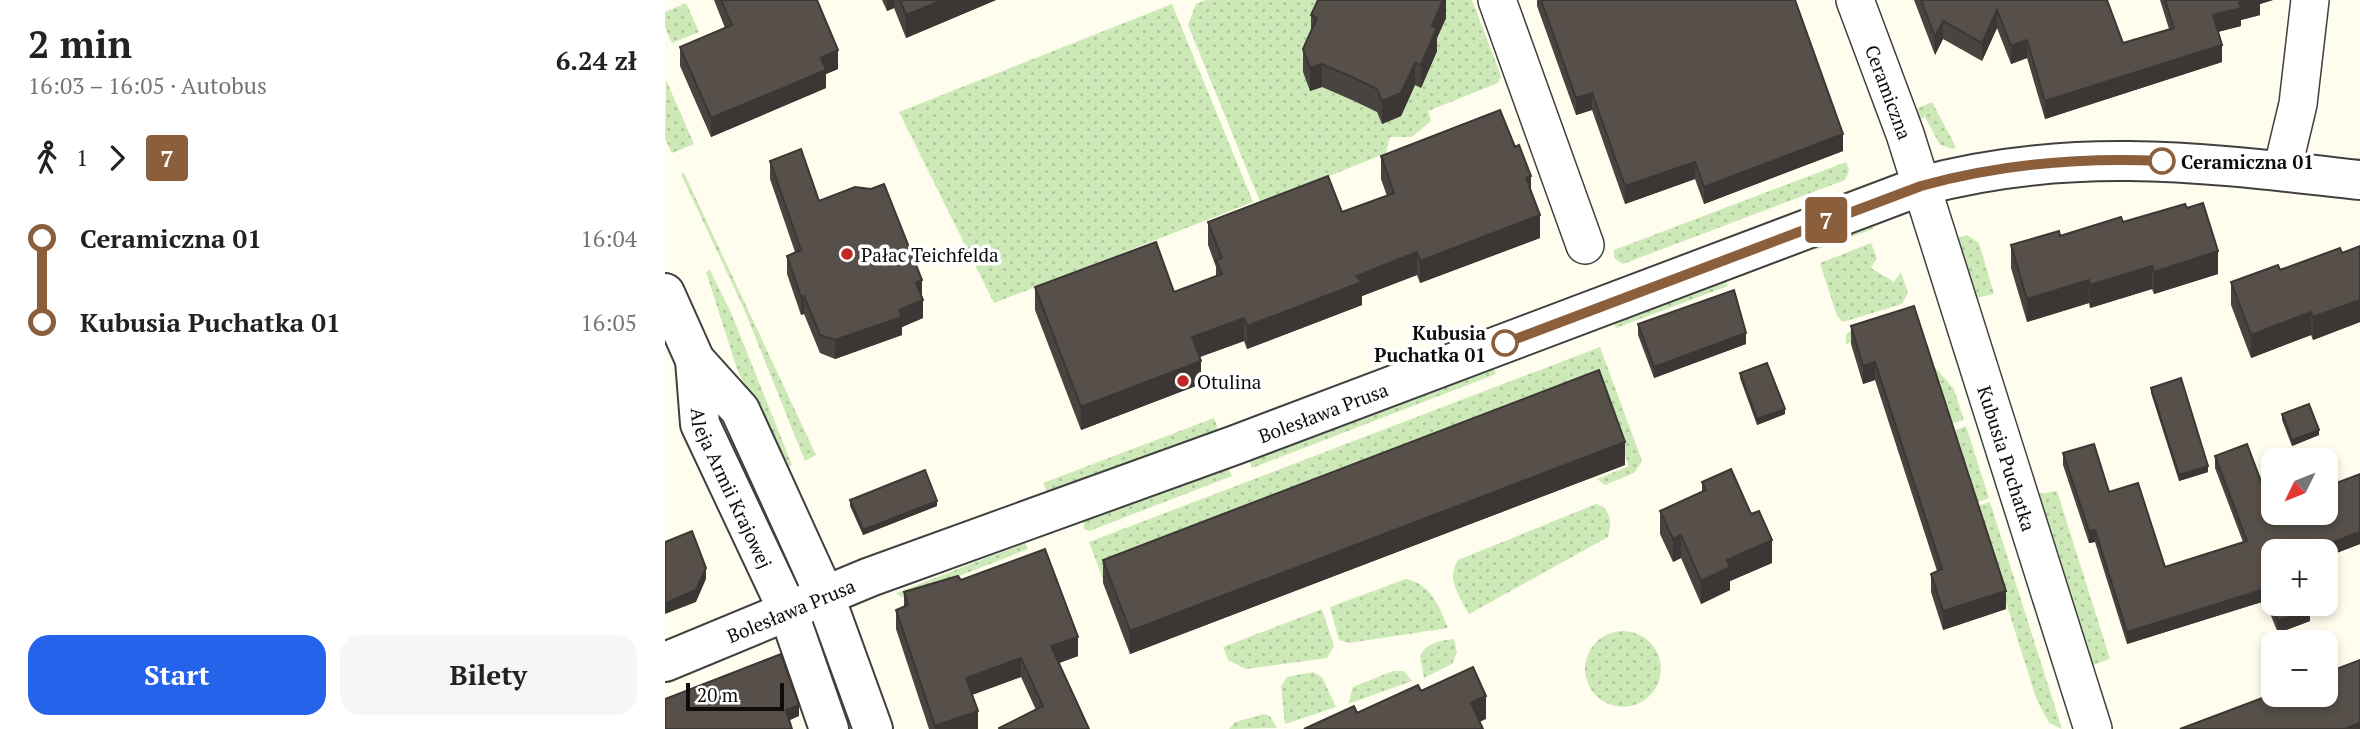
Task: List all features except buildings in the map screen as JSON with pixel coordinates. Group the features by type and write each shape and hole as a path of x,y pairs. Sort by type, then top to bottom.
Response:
{"street":[{"path":"1497,0 1585,245"},
{"name":"Ceramiczna","path":"1855,0 1921,186"},
{"path":"2282,171 2285,148 2298,104 2310,0"},
{"name":"Bolesława Prusa","path":"665,662 824,594 1235,445 1921,186 1991,170 2076,160 2187,163 2360,180"},
{"name":"Kubusia Puchatka","path":"1921,186 2093,729"},
{"name":"Aleja Armii Krajowej","path":"665,293 695,360 740,410 824,594 873,729"},
{"name":"Aleja Armii Krajowej","path":"695,360 700,424 788,611 829,729"}],"green space":[{"path":"1206,0 1472,0 1501,76 1498,83 1428,111 1431,121 1412,137 1390,137 1386,153 1261,204 1188,25 1196,4"},
{"path":"686,3 699,32 672,43 665,27 665,12"},
{"path":"1172,4 1253,202 994,303 899,112"},
{"path":"666,80 694,144 672,153 665,139"},
{"path":"1932,102 1956,147 1953,149 1940,145 1925,117 1915,121 1911,111"},
{"path":"1846,162 1849,170 1845,180 1623,264 1614,258 1614,250"},
{"path":"684,173 816,455 805,461 744,309 681,174"},
{"path":"1870,221 1873,229 1815,250 1813,242"},
{"path":"1967,235 1979,243 1994,294 1975,298 1953,239"},
{"path":"1871,243 1877,258 1871,268 1894,282 1901,272 1908,293 1902,304 1843,322 1837,316 1820,263"},
{"path":"710,270 732,315 792,465 789,467 782,465 737,369 706,272"},
{"path":"1724,276 1728,286 1616,328 1612,319"},
{"path":"1911,309 1914,313 1931,363 1954,389 1964,420 1949,424 1916,322 1846,344 1846,335 1852,329"},
{"path":"1600,347 1642,461 1634,473 1605,485 1597,479 1629,466 1600,390 1103,579 1089,542"},
{"path":"1492,365 1496,374 1252,468 1248,458"},
{"path":"1214,418 1219,432 1049,496 1043,483"},
{"path":"1966,426 1989,498 1976,503 1953,431"},
{"path":"1227,466 1232,476 1089,531 1084,529 1084,521"},
{"path":"2057,491 2110,659 2091,666 2038,494"},
{"path":"1990,502 2062,729 2049,723 2036,698 1977,510 1977,506"},
{"path":"1596,504 1604,507 1610,518 1608,537 1469,614 1454,580 1453,574 1458,560"},
{"path":"1025,543 1028,549 903,598 896,593"},
{"path":"1406,579 1428,591 1448,628 1349,643 1339,640 1330,607"},
{"path":"1322,609 1334,646 1327,658 1246,669 1228,660 1223,647"},
{"path":"1623,631 1637,634 1650,642 1658,655 1661,669 1658,683 1650,696 1637,704 1623,707 1609,704 1596,696 1588,683 1585,669 1588,655 1596,642 1609,634"},
{"path":"1454,639 1457,653 1452,664 1424,678 1420,656 1423,651 1434,643"},
{"path":"1393,671 1404,671 1412,681 1348,704 1353,687"},
{"path":"1313,672 1322,677 1336,707 1285,724 1281,686 1287,677"},
{"path":"1264,714 1270,716 1277,728 1229,729 1235,722"}],"bus line":[{"name":"7","path":"1505,343 1874,201 1921,186 2018,165 2111,159 2162,161"}],"place":[{"name":"Ceramiczna 01","path":"2162,161"},
{"name":"Pałac Teichfelda","path":"847,254"},
{"name":"Kubusia Puchatka 01","path":"1505,343"},
{"name":"Otulina","path":"1183,381"}]}
